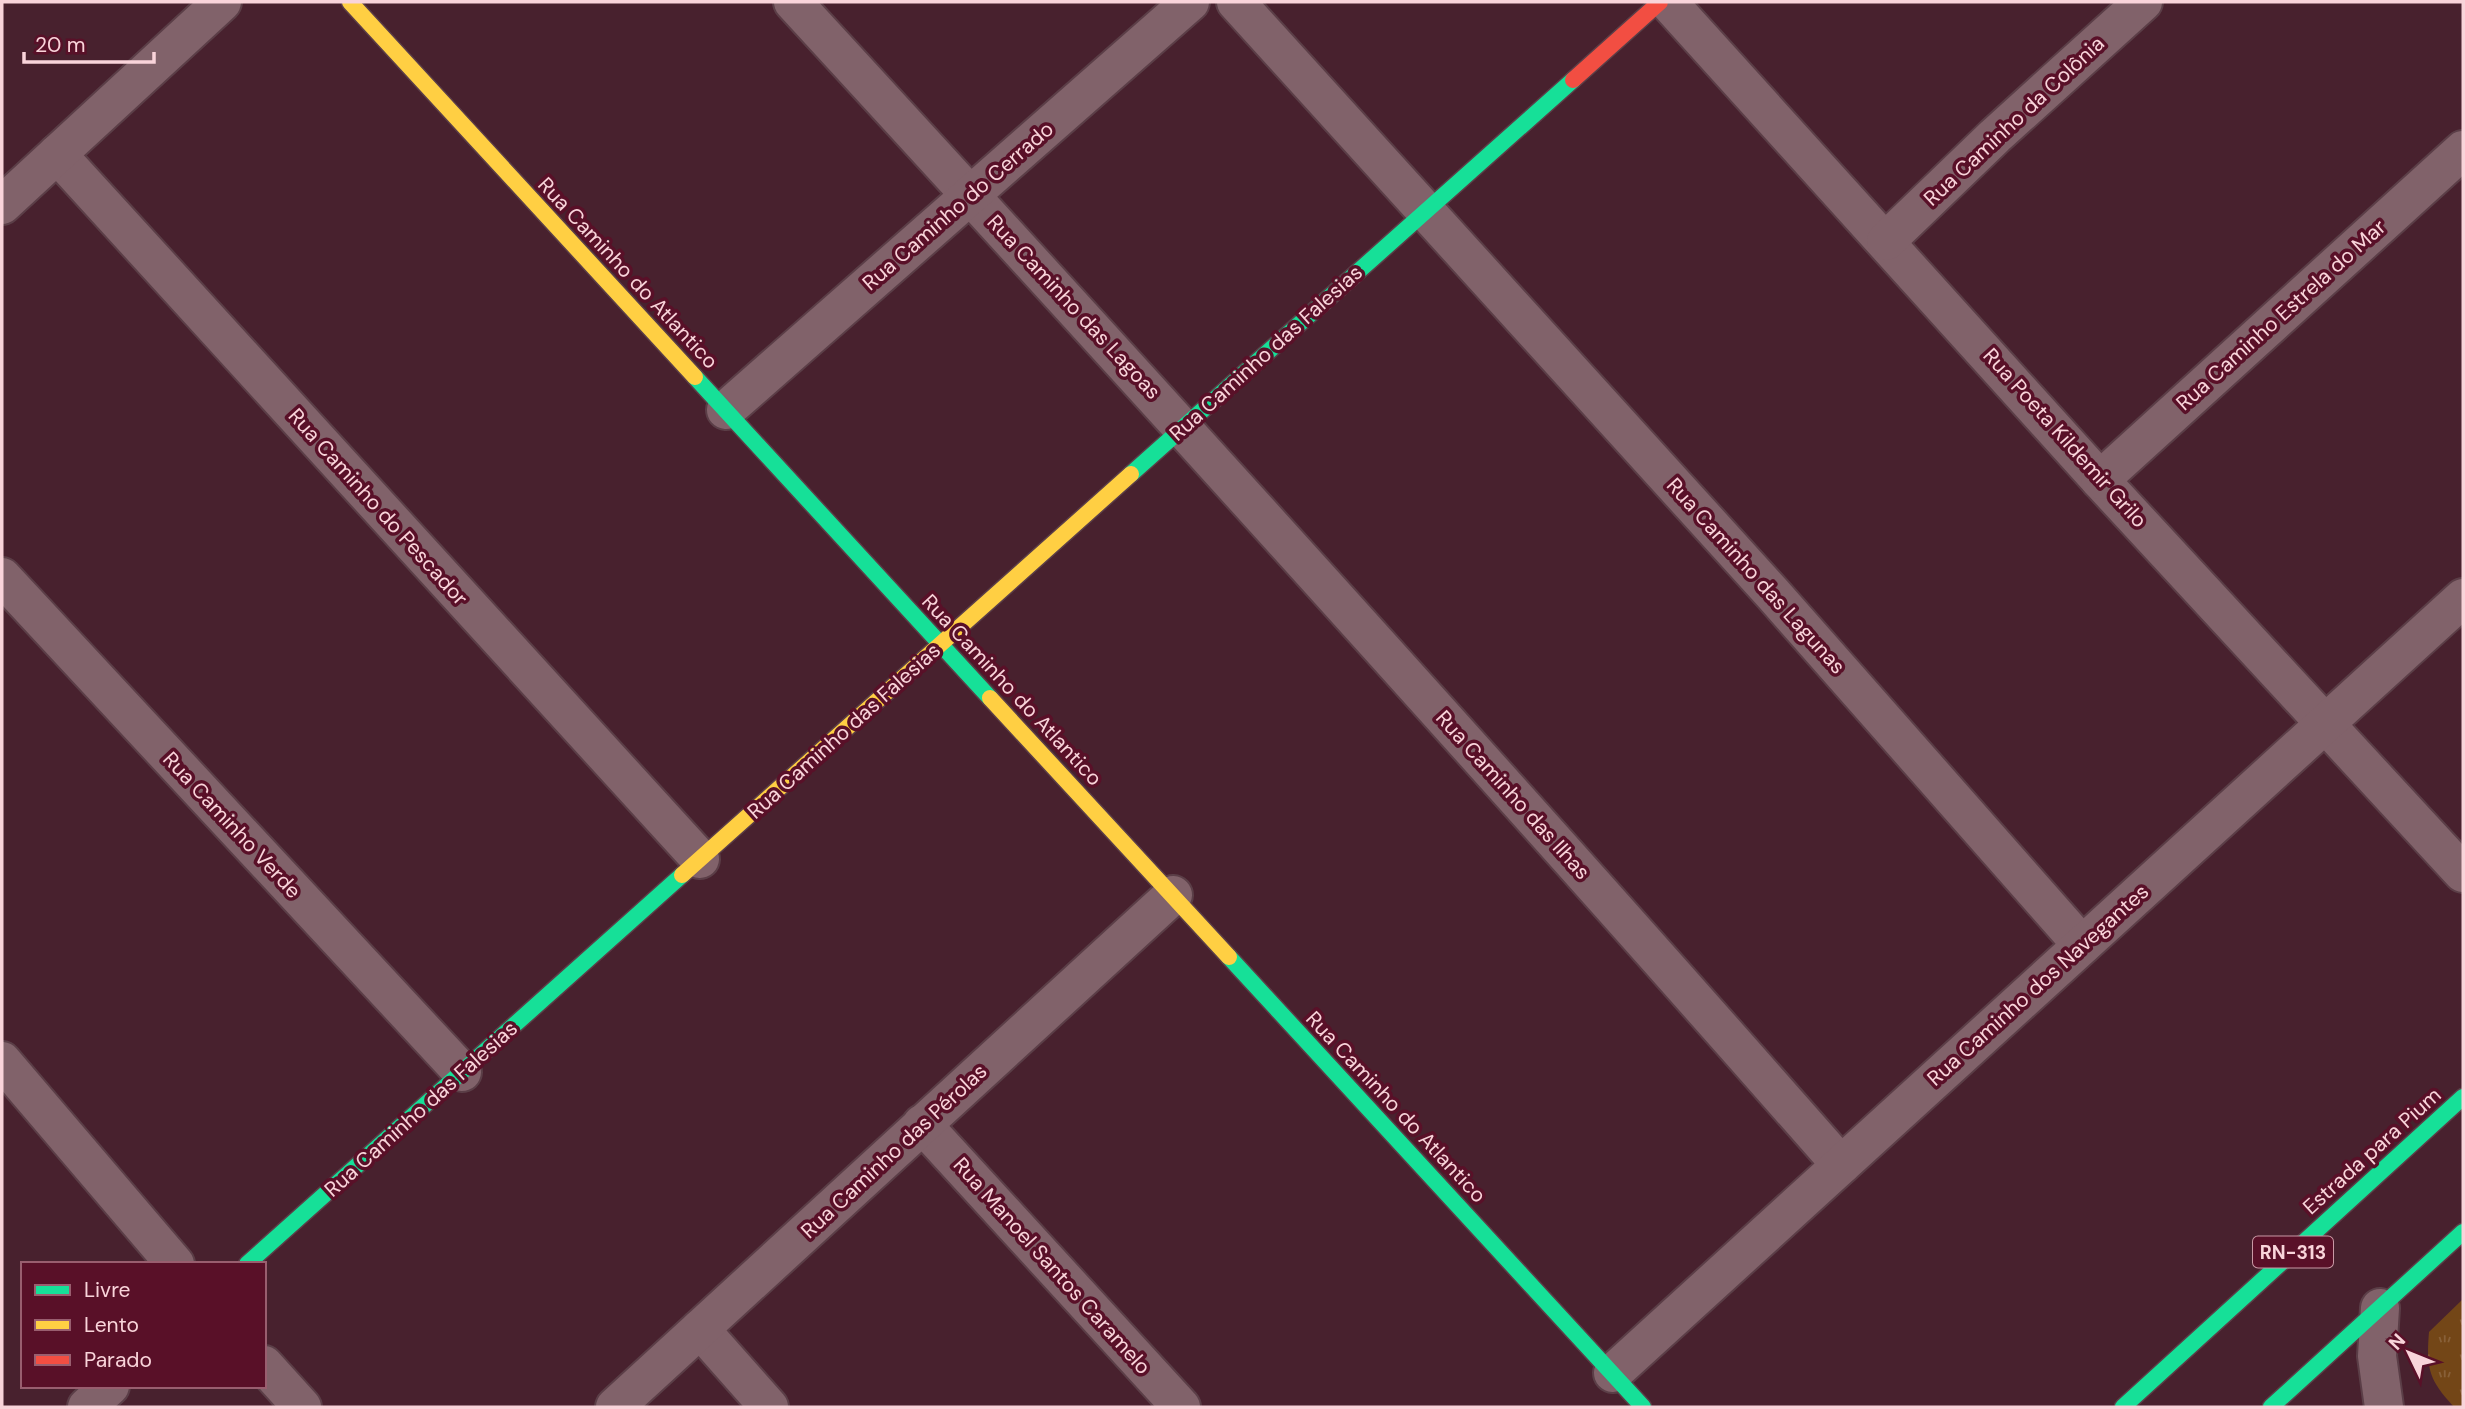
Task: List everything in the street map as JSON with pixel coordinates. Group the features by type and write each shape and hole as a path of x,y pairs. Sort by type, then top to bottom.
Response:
{"street":[{"path":"2,205 222,2"},
{"name":"Rua Caminho do Atlantico","path":"350,2 1643,1407"},
{"name":"Rua Caminho das Lagoas","path":"793,2 1184,426"},
{"name":"Rua Caminho do Cerrado","path":"726,410 1190,2"},
{"name":"Rua Caminho das Lagunas","path":"1236,2 1773,594 2082,946"},
{"name":"Rua Caminho das Falesias","path":"249,1262 1660,2"},
{"name":"Rua Poeta Kildemir Grilo","path":"1668,2 2099,480 2463,873"},
{"name":"Rua Caminho da Colônia","path":"1886,241 1995,136 2143,2"},
{"name":"Rua Caminho Estrela do Mar","path":"2099,480 2463,150"},
{"name":"Rua Caminho do Pescador","path":"57,154 699,859"},
{"name":"Rua Caminho das Ilhas","path":"1184,426 1841,1165"},
{"name":"Rua Caminho Verde","path":"2,577 462,1072"},
{"name":"Rua Caminho dos Navegantes","path":"1613,1373 2463,598"},
{"name":"Rua Caminho das Pérolas","path":"615,1407 1173,895"},
{"path":"3,1065 173,1262"},
{"name":"Estrada para Pium","path":"2123,1407 2463,1097"},
{"name":"Rua Manoel Santos Caramelo","path":"922,1124 1181,1407"},
{"path":"2271,1407 2463,1232"},
{"path":"2380,1308 2377,1356 2384,1407"},
{"path":"700,1329 769,1407"},
{"path":"266,1367 302,1407"},
{"path":"86,1407 108,1388"}],"green space":[{"path":"2463,1299 2463,1407 2454,1407 2439,1389 2431,1373 2428,1356 2429,1332"}],"traffic: fast":[{"path":"1131,474 1573,80"},
{"path":"695,377 990,698"},
{"path":"249,1262 682,875"},
{"path":"1229,957 1643,1407"},
{"path":"2123,1407 2463,1097"},
{"path":"2271,1407 2463,1232"}],"traffic: slow":[{"path":"350,2 695,377"},
{"path":"682,875 1131,474"},
{"path":"990,698 1229,957"}],"traffic: jam":[{"path":"1573,80 1660,2"}]}
